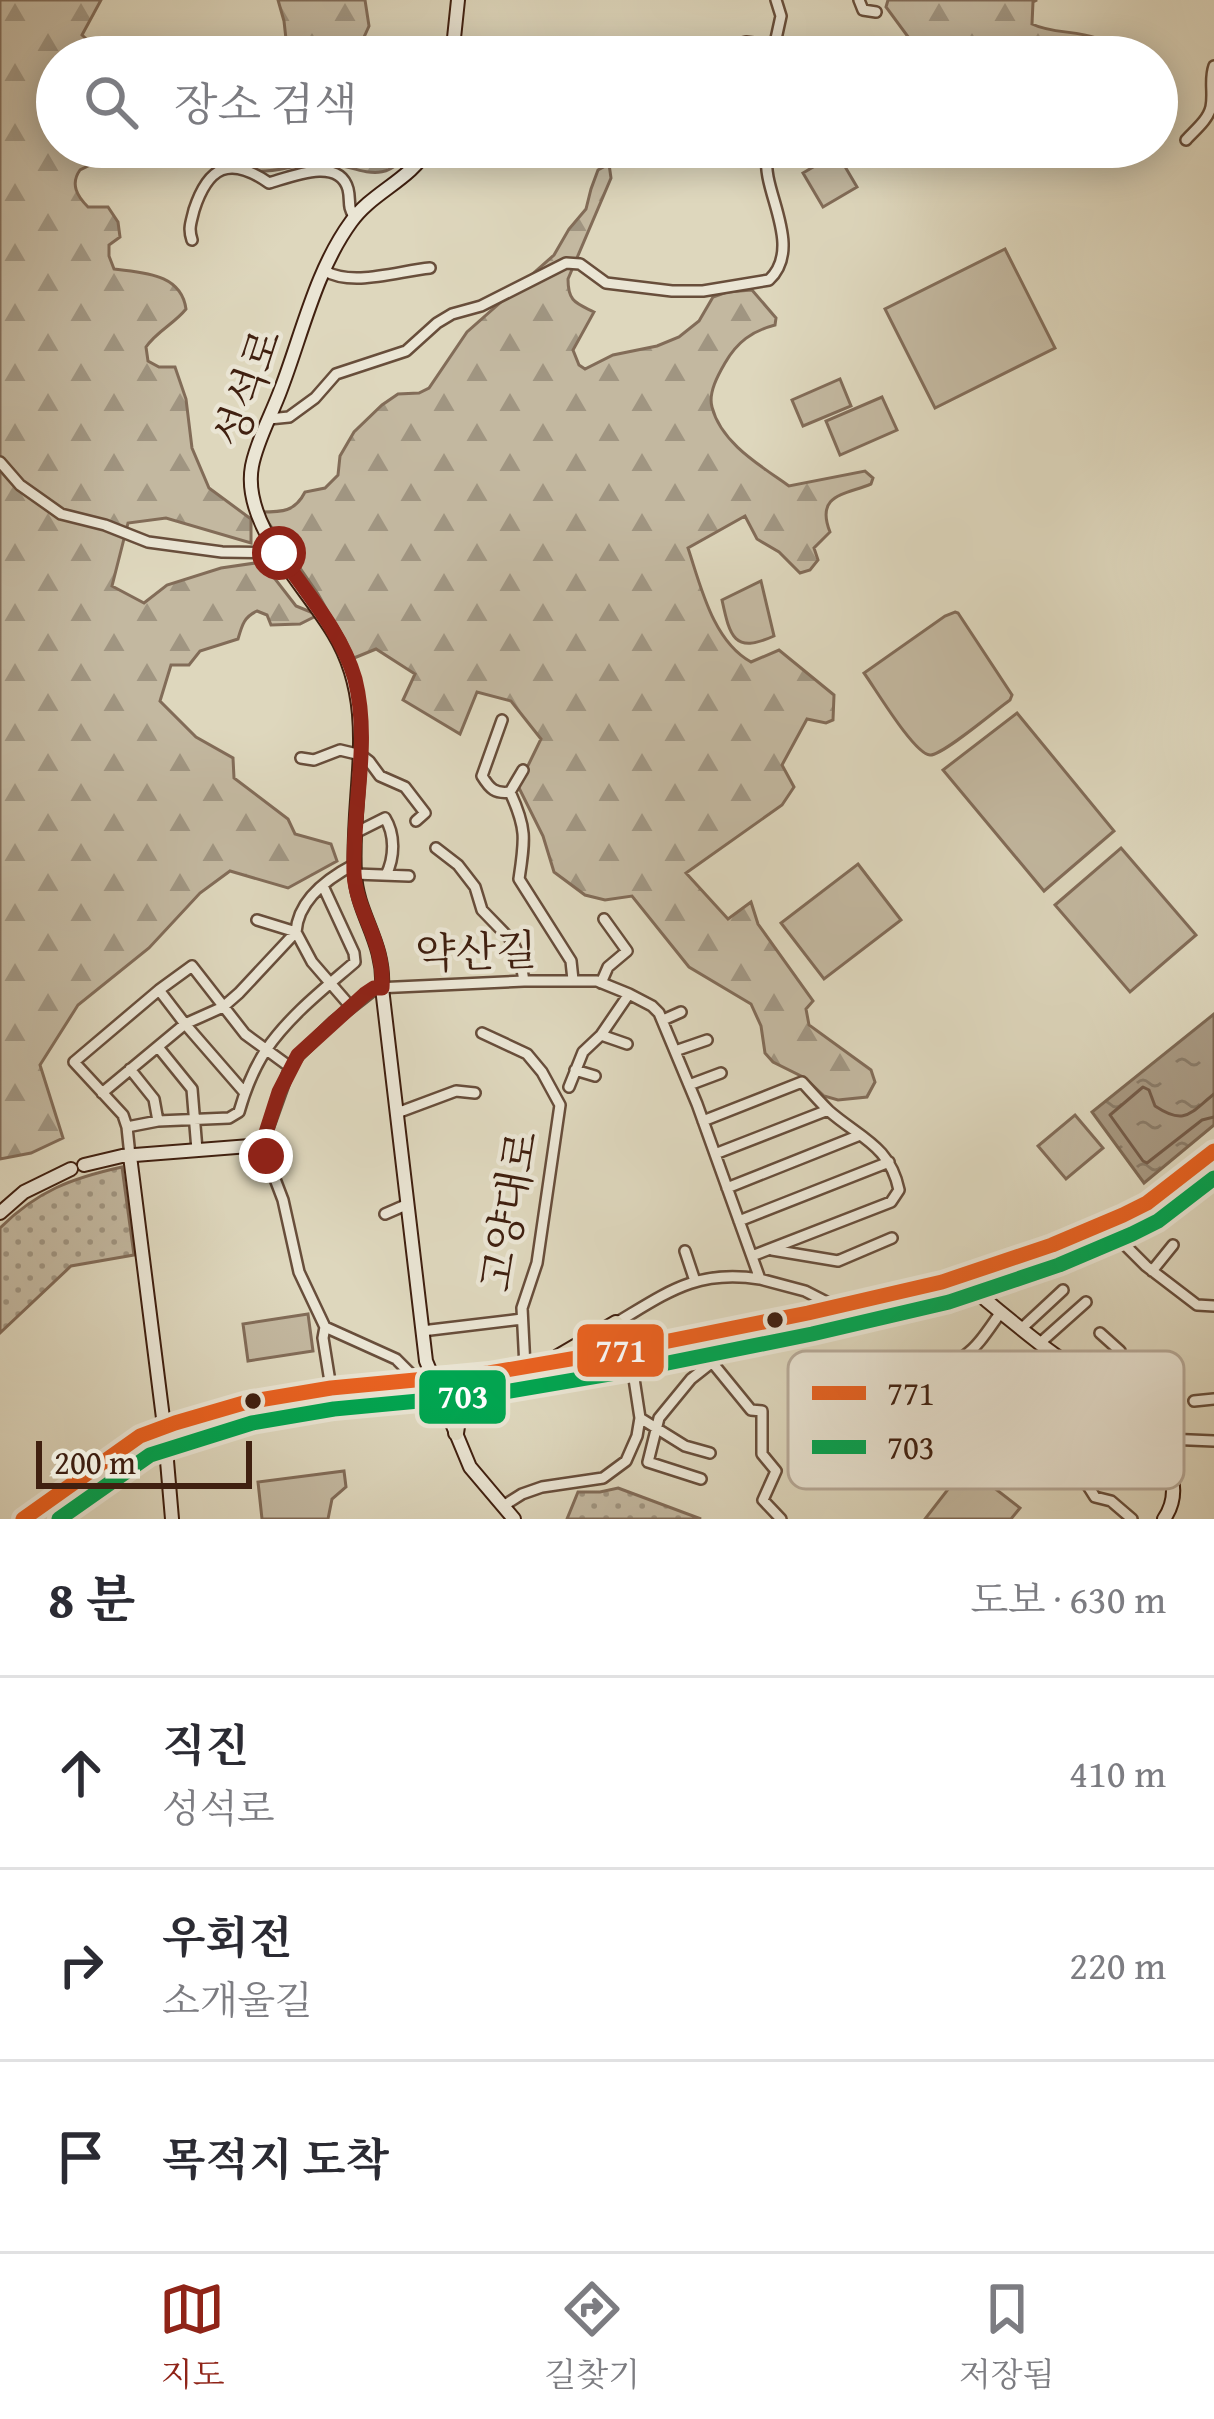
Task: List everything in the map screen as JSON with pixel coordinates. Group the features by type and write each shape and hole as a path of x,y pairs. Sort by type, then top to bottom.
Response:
{"main road":[{"path":"23,1519 140,1436 263,1407 693,1343 962,1280 1107,1227 1214,1154"},
{"path":"456,1433 461,1401 519,1370 629,1353 842,1309"},
{"path":"616,1324 610,1333 612,1343 629,1353 633,1372"},
{"path":"548,1363 616,1324"},
{"path":"39,1519 164,1433 248,1402 331,1388 437,1382"}],"street":[{"path":"454,36 458,0"},
{"path":"776,0 781,16 777,36"},
{"path":"859,0 863,10 876,13"},
{"path":"1186,140 1208,116 1214,66"},
{"path":"192,240 188,230 202,184 226,168"},
{"path":"233,168 257,174 269,183 320,170 336,174 345,182 354,216"},
{"name":"성석로","path":"413,168 354,216 325,271 252,467 252,493 260,521 334,633 355,680 361,755 355,869 383,972 426,1361 470,1467 514,1519"},
{"path":"269,419 289,417 336,374 406,351 452,314 481,306 566,263 580,264 606,283 672,290 703,291 769,280 781,262 783,234 767,168"},
{"path":"325,271 336,277 365,277 430,268"},
{"path":"0,462 20,485 61,514 148,542 222,552 279,553"},
{"name":"약산길","path":"502,720 482,776 499,793 510,792 524,822 519,879 571,961 573,980"},
{"path":"301,758 314,760 340,750 361,755 380,776 405,788 425,813 416,821"},
{"path":"314,760 314,775"},
{"path":"510,792 523,770"},
{"path":"357,832 385,818 393,830 386,875"},
{"path":"436,848 458,865 475,887 482,910 512,941 524,981"},
{"path":"102,1093 184,1024 223,1006 256,978 296,932 300,911 323,886 355,869 409,876"},
{"path":"127,1127 236,1116 266,1050 356,962 323,886"},
{"path":"601,983 608,968 627,951 604,919"},
{"path":"257,920 296,932 351,1007"},
{"path":"172,1519 127,1127 123,1115 74,1062 193,966 245,1034 290,1066"},
{"name":"약산길","path":"382,988 524,981 601,983 652,1006 663,1020"},
{"path":"331,1388 325,1328 299,1272 283,1200 262,1145 298,1055 371,990 382,988"},
{"path":"159,990 245,1093"},
{"path":"569,1088 583,1052 629,994"},
{"path":"681,1012 663,1020 760,1279"},
{"name":"고양대로","path":"482,1033 527,1054 560,1105 536,1263 523,1308 519,1370"},
{"path":"601,1035 627,1044"},
{"path":"675,1051 707,1040"},
{"path":"158,1047 192,1089 197,1150"},
{"path":"130,1070 154,1099 158,1121"},
{"path":"574,1070 595,1076"},
{"path":"689,1085 721,1073"},
{"path":"703,1120 802,1082 890,1162 899,1190 891,1202 752,1256"},
{"path":"397,1114 456,1091 475,1093"},
{"path":"715,1154 828,1110"},
{"path":"727,1187 860,1135"},
{"path":"0,1213 24,1192 77,1167 130,1156 262,1145"},
{"path":"739,1221 890,1162"},
{"path":"385,1214 408,1204"},
{"path":"1107,1227 1152,1271 1197,1305 1214,1306"},
{"path":"772,1250 838,1261 892,1238"},
{"path":"1152,1271 1174,1245"},
{"path":"685,1251 695,1281"},
{"path":"616,1324 673,1290 728,1275 806,1291 842,1309"},
{"path":"962,1280 1050,1351"},
{"path":"1021,1329 1063,1290"},
{"path":"1040,1343 1086,1302"},
{"path":"970,1351 1001,1312"},
{"path":"422,1330 522,1319"},
{"path":"325,1328 396,1360 417,1380"},
{"path":"1100,1333 1120,1351"},
{"path":"648,1462 659,1418 677,1394 734,1345 735,1334"},
{"path":"693,1343 751,1410 762,1411 762,1454 776,1472 763,1500 781,1519"},
{"path":"503,1506 542,1487 603,1478 617,1470 629,1455 640,1418 633,1372"},
{"path":"1194,1401 1214,1399"},
{"path":"640,1418 685,1446 710,1453"},
{"path":"1184,1439 1214,1441"},
{"path":"629,1455 701,1479"},
{"path":"1090,1489 1132,1519"},
{"path":"1164,1519 1174,1489"}],"green space":[{"path":"0,0 101,0 83,36 36,36 36,168 84,168 75,180 81,199 88,207 108,207 118,222 120,237 109,245 114,269 159,277 183,297 186,309 146,347 148,361 175,367 186,399 192,448 209,488 251,519 251,543 166,518 128,523 112,586 144,603 167,585 221,568 262,562 296,606 318,615 300,624 271,625 267,615 253,613 238,639 200,651 189,665 171,665 160,701 196,737 233,758 234,778 288,819 295,834 331,844 337,861 288,888 230,871 200,893 149,948 78,1005 40,1065 63,1138 31,1153 0,1159"},
{"path":"278,0 365,0 369,26 364,36 286,36"},
{"path":"888,0 1037,0 1032,24 1091,36 907,36 886,7"},
{"path":"350,168 391,168 379,172"},
{"path":"610,168 611,178 568,279 574,301 594,312 573,350 579,365 585,369 613,355 679,337 699,321 713,297 752,290 776,318 775,325 740,343 717,379 711,402 724,432 789,486 865,471 873,478 871,484 830,503 826,519 830,532 814,548 818,560 810,570 800,573 757,539 745,516 688,548 710,612 738,653 751,662 779,650 834,695 833,720 807,719 782,765 794,787 782,805 686,873 728,919 751,902 758,924 813,1001 806,1009 809,1025 871,1070 875,1082 867,1097 838,1100 824,1096 805,1078 773,1062 765,1053 751,1004 689,967 632,896 605,900 585,895 554,872 543,836 518,786 541,739 511,701 477,692 460,734 403,700 415,674 376,649 354,658 318,594 261,512 287,509 305,492 325,488 338,475 340,456 354,432 382,405 398,394 429,388 467,332 554,255 586,209 598,170"},
{"path":"812,168 846,168 857,187 823,207 803,173"},
{"path":"1005,249 1055,348 935,408 885,309"},
{"path":"840,379 851,406 803,426 792,400"},
{"path":"882,397 897,430 840,455 826,421"},
{"path":"761,581 774,636 742,642 731,632 722,600"},
{"path":"955,612 1012,695 957,740 930,755 905,733 864,673"},
{"path":"1017,713 1114,831 1044,891 943,770"},
{"path":"1121,848 1196,935 1130,992 1055,905"},
{"path":"858,864 901,920 824,979 781,923"},
{"path":"1075,1115 1103,1148 1066,1179 1038,1146"},
{"path":"122,1167 134,1255 71,1266 0,1333 0,1228 56,1188"},
{"path":"308,1314 313,1351 248,1361 243,1324"},
{"path":"344,1471 346,1487 332,1499 328,1519 262,1519 258,1482"},
{"path":"618,1488 701,1519 567,1519 578,1492"},
{"path":"948,1489 996,1489 1020,1508 1011,1519 925,1519"}],"water":[{"path":"1214,1014 1214,1125 1144,1183 1092,1112"}],"transit line":[{"name":"771","path":"23,1519 140,1436 175,1423 247,1402 331,1388 489,1373 629,1349 942,1282 1123,1215 1147,1203 1214,1151"},
{"name":"703","path":"59,1519 150,1455 252,1423 334,1409 493,1394 633,1370 949,1302 1059,1265 1132,1234 1158,1221 1214,1178"}],"route":[{"path":"266,1156 262,1145 290,1066 333,1022 371,990 382,988 383,972 354,871 361,751 355,680 334,633 279,553"}]}
